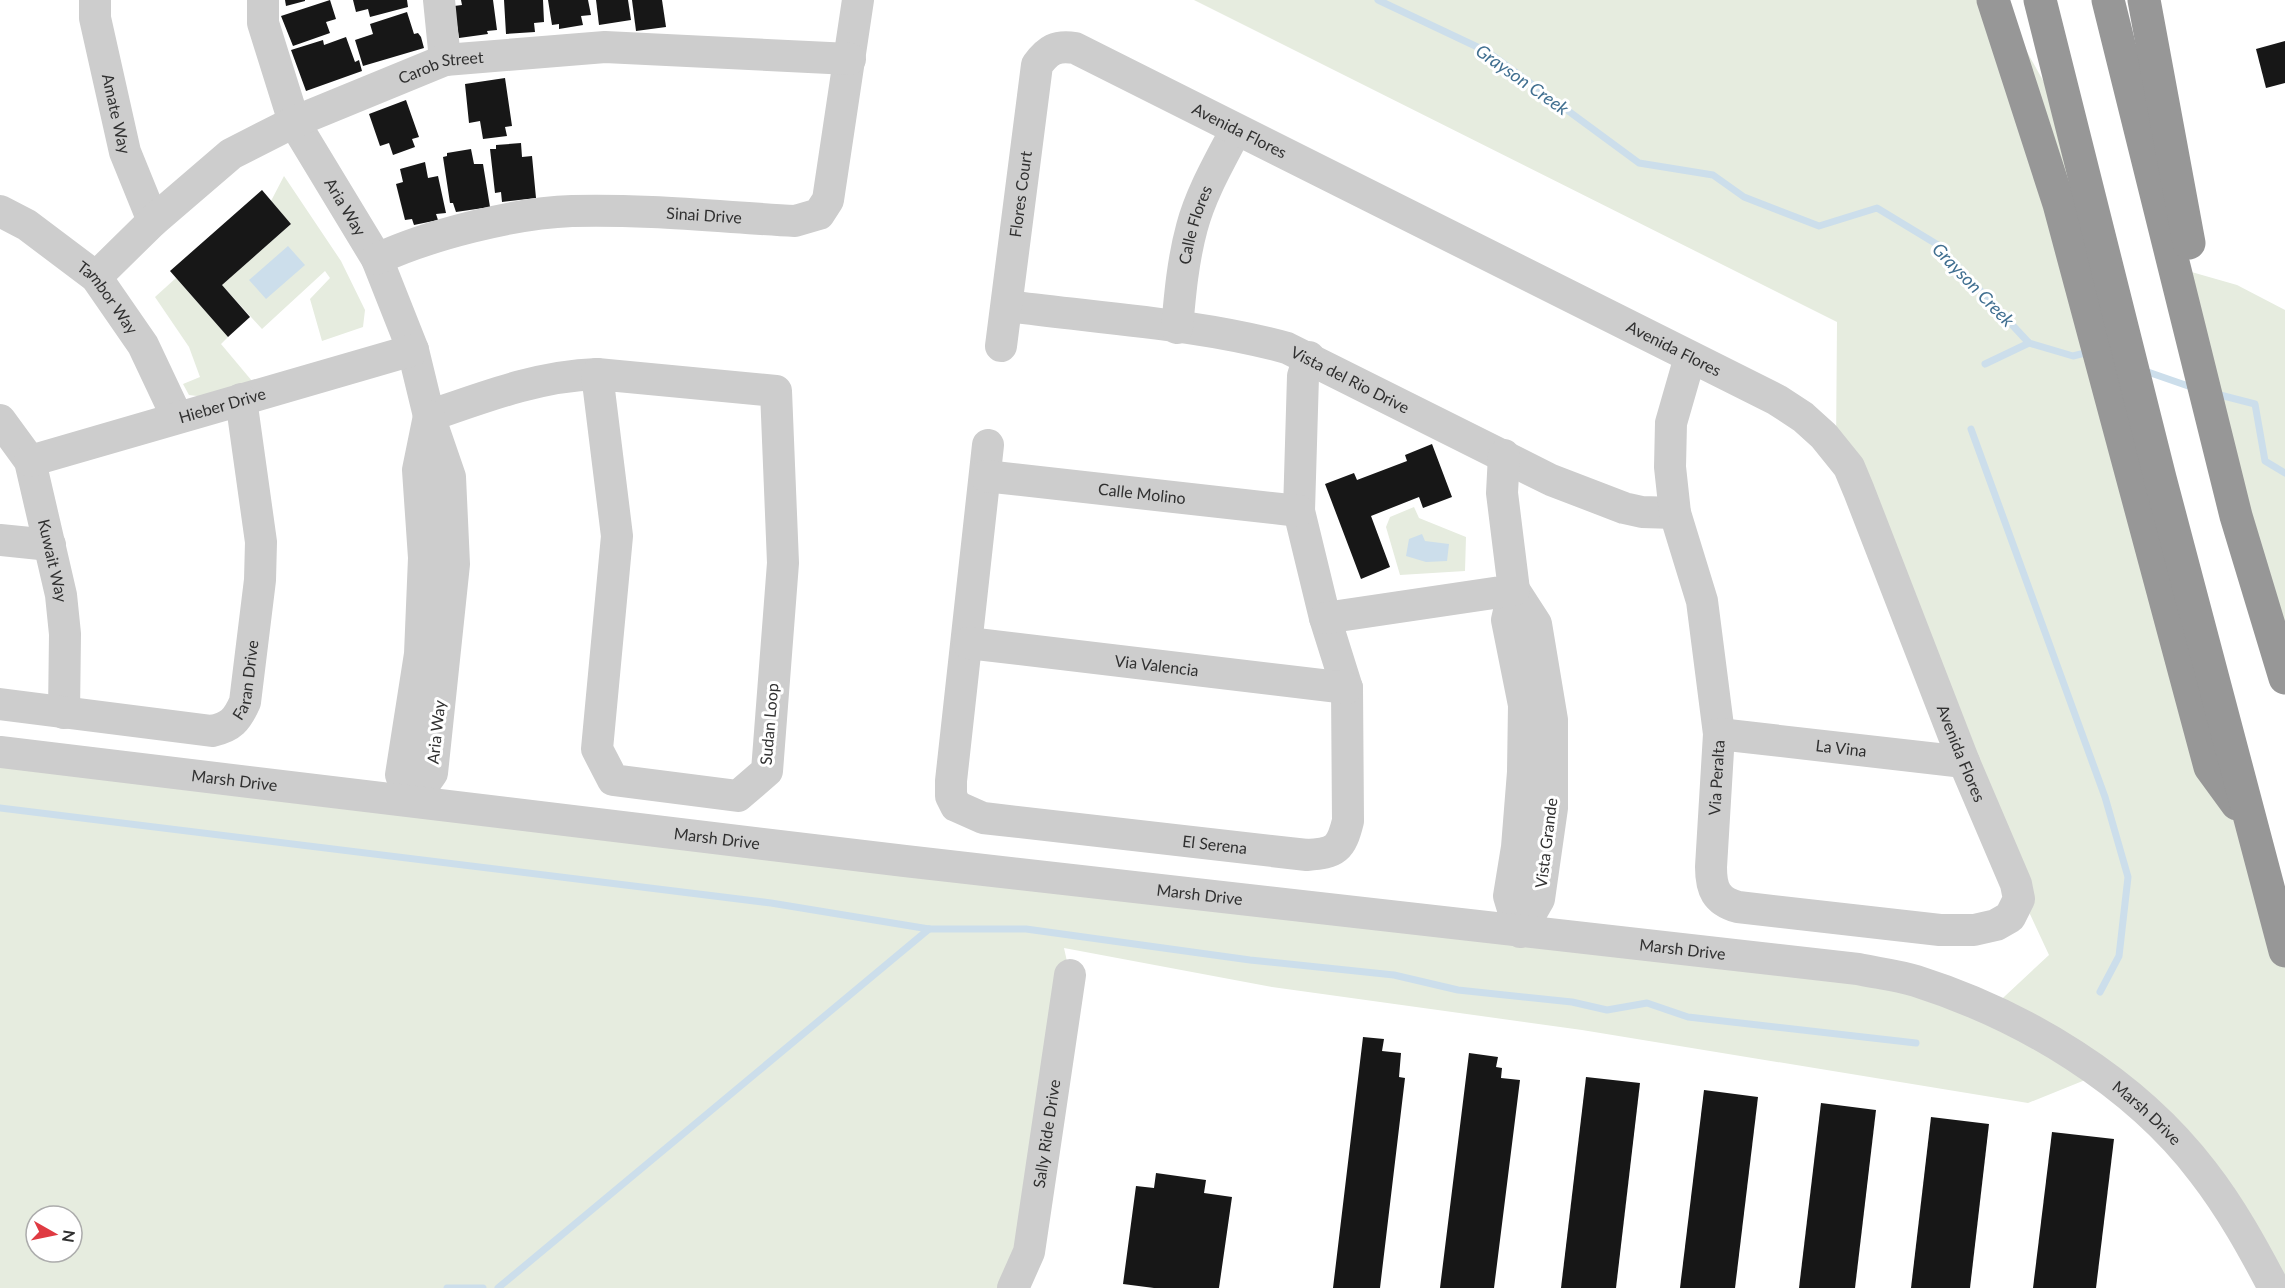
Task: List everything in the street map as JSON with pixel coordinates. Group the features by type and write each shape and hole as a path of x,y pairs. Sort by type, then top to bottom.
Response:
{"highway":[{"path":"1993,0 2146,471"},
{"path":"2040,0 2095,221 2210,767 2250,823 2285,951"},
{"path":"2108,0 2180,263 2186,314 2236,516 2285,678"},
{"path":"2144,0 2189,242 2180,263"}],"street":[{"name":"Amate Way","path":"95,0 94,18 125,152 153,221"},
{"name":"Aria Way","path":"263,0 263,23 294,122 377,259 413,350 429,416 450,477 454,564 432,773 413,800"},
{"path":"439,0 445,60"},
{"name":"Sinai Drive","path":"377,259 403,248 475,228 526,216 569,211 625,211 795,221 819,214 828,200 858,0"},
{"name":"Carob Street","path":"96,277 153,221 231,154 294,122 445,60 605,46 850,59"},
{"name":"Avenida Flores","path":"1054,49 1063,46 1075,48 1777,400 1803,417 1824,436 1849,467 1964,762 2016,884 2019,899 2014,910"},
{"name":"Flores Court","path":"1001,346 1037,65 1046,52 1054,49"},
{"name":"Calle Flores","path":"1177,328 1182,278 1192,225 1209,181 1236,130"},
{"name":"Tambor Way","path":"0,211 27,225 96,277 143,345 177,417"},
{"name":"Vista del Rio Drive","path":"1007,306 1177,328 1262,342 1309,357 1551,480 1624,508 1642,512 1675,513"},
{"name":"Hieber Drive","path":"30,461 413,350"},
{"name":"El Serena","path":"987,461 951,796 956,806 983,818 1307,855 1325,854 1336,849 1344,837 1348,821 1347,688 1325,618 1299,511 1303,376 1309,357"},
{"name":"Via Peralta","path":"1690,357 1671,423 1670,467 1675,513 1702,601 1719,734 1711,883 1715,894 1725,903 1940,930 1974,930 1996,926 2010,917 2014,910"},
{"name":"Sudan Loop","path":"429,416 503,390 567,375 597,374 776,391 783,563 767,771 738,796 613,780 597,749 617,536 597,374"},
{"name":"Faran Drive","path":"0,704 212,731 226,728 237,720 245,702 260,580 261,542 241,399"},
{"name":"Kuwait Way","path":"0,420 30,461 61,595 65,634 64,712"},
{"name":"Vista Grande","path":"1504,455 1502,493 1514,590 1536,624 1552,720 1552,808 1539,899 1520,932"},
{"name":"Calle Molino","path":"987,461 1299,511"},
{"path":"0,540 50,545"},
{"path":"1325,618 1514,590"},
{"name":"Via Valencia","path":"968,643 1347,688"},
{"name":"La Vina","path":"1719,734 1964,762"},
{"name":"Marsh Drive","path":"0,752 1520,932 1858,969 1915,981 1990,1010 2044,1038 2100,1074 2154,1118 2203,1171 2246,1235 2274,1288"},
{"name":"Sally Ride Drive","path":"1013,1288 1029,1252 1070,975"}],"shaded area":[{"path":"1194,0 1998,0 2069,127 2285,942 2285,1288 2246,1235 2100,1074 2028,1103 1582,1030 1272,987 1064,948 1070,975 1013,1288 0,1288 0,753 1858,969 1990,1010 2049,955 2016,884 1836,450 1837,322"},
{"path":"284,176 341,261 365,310 363,327 322,341 310,299 330,278 325,271 262,329 222,285 291,224 271,201"},
{"path":"2174,267 2237,285 2285,310 2285,691"},
{"path":"176,278 228,337 221,344 252,381 205,397 189,395 183,384 200,377 189,347 155,297"},
{"path":"1414,507 1419,518 1466,537 1465,571 1400,575 1386,527 1390,517"}],"water":[{"path":"288,246 305,265 266,299 249,280"},
{"path":"1422,534 1425,541 1449,544 1447,561 1426,562 1406,556 1409,539"}],"building":[{"path":"285,0 305,0 305,1 286,6"},
{"path":"330,0 336,19 326,22 330,33 293,46 281,16"},
{"path":"353,0 407,0 408,7 370,17 368,9 356,12"},
{"path":"461,0 493,0 497,30 487,31 488,34 459,38 454,6 462,5"},
{"path":"504,0 543,0 544,22 534,23 535,32 506,34"},
{"path":"548,0 588,0 591,15 581,16 583,25 559,29 559,24 552,25"},
{"path":"596,0 628,0 631,20 599,25"},
{"path":"632,0 662,0 666,27 636,31"},
{"path":"407,12 414,34 418,33 421,37 424,48 363,66 355,40 373,34 370,24"},
{"path":"346,37 355,62 359,60 362,71 306,91 291,50 323,40 324,45"},
{"path":"2285,41 2285,83 2266,88 2256,49"},
{"path":"505,78 512,126 505,127 507,136 483,139 480,121 469,123 465,84"},
{"path":"406,100 419,137 412,139 415,147 393,155 389,143 380,146 369,114"},
{"path":"521,143 522,157 532,156 536,198 502,202 501,192 495,193 490,149 496,149 496,145"},
{"path":"471,149 474,164 483,164 490,207 456,212 453,203 450,203 443,157 447,156 447,153"},
{"path":"425,162 428,178 438,176 446,213 436,214 438,220 414,225 412,219 405,220 396,184 403,182 400,169"},
{"path":"262,190 291,224 222,285 250,317 228,337 170,271"},
{"path":"1432,444 1452,497 1423,508 1419,497 1371,516 1390,567 1361,579 1325,484 1354,473 1357,480 1407,461 1405,455"},
{"path":"1363,1037 1384,1039 1382,1051 1401,1053 1399,1077 1405,1078 1380,1288 1333,1288"},
{"path":"1469,1053 1498,1057 1496,1067 1502,1068 1501,1078 1520,1080 1494,1288 1440,1288"},
{"path":"1586,1077 1640,1083 1616,1288 1561,1288"},
{"path":"1704,1090 1758,1097 1735,1288 1680,1288"},
{"path":"1821,1103 1876,1110 1855,1288 1799,1288"},
{"path":"1931,1117 1989,1124 1970,1288 1911,1288"},
{"path":"2052,1132 2114,1139 2096,1288 2033,1288"},
{"path":"1156,1173 1206,1180 1204,1193 1232,1197 1219,1288 1154,1288 1123,1284 1136,1186 1154,1188"}],"waterway":[{"name":"Grayson Creek","path":"1378,0 1488,52 1639,163 1713,175 1744,197 1819,226 1877,208 1938,245 2029,343 2073,356 2089,352"},
{"path":"1985,364 2029,343"},
{"name":"Grayson Creek","path":"2145,371 2194,388"},
{"name":"Grayson Creek","path":"2216,394 2255,404 2265,461 2285,473"},
{"path":"1971,429 2105,797 2128,877 2119,956 2100,992"},
{"path":"0,808 771,903 929,929 1026,929 1250,960 1394,975 1458,990 1572,1002 1607,1010 1647,1003 1688,1017 1916,1043"},
{"path":"498,1288 929,929"},
{"path":"447,1288 483,1288"}]}
